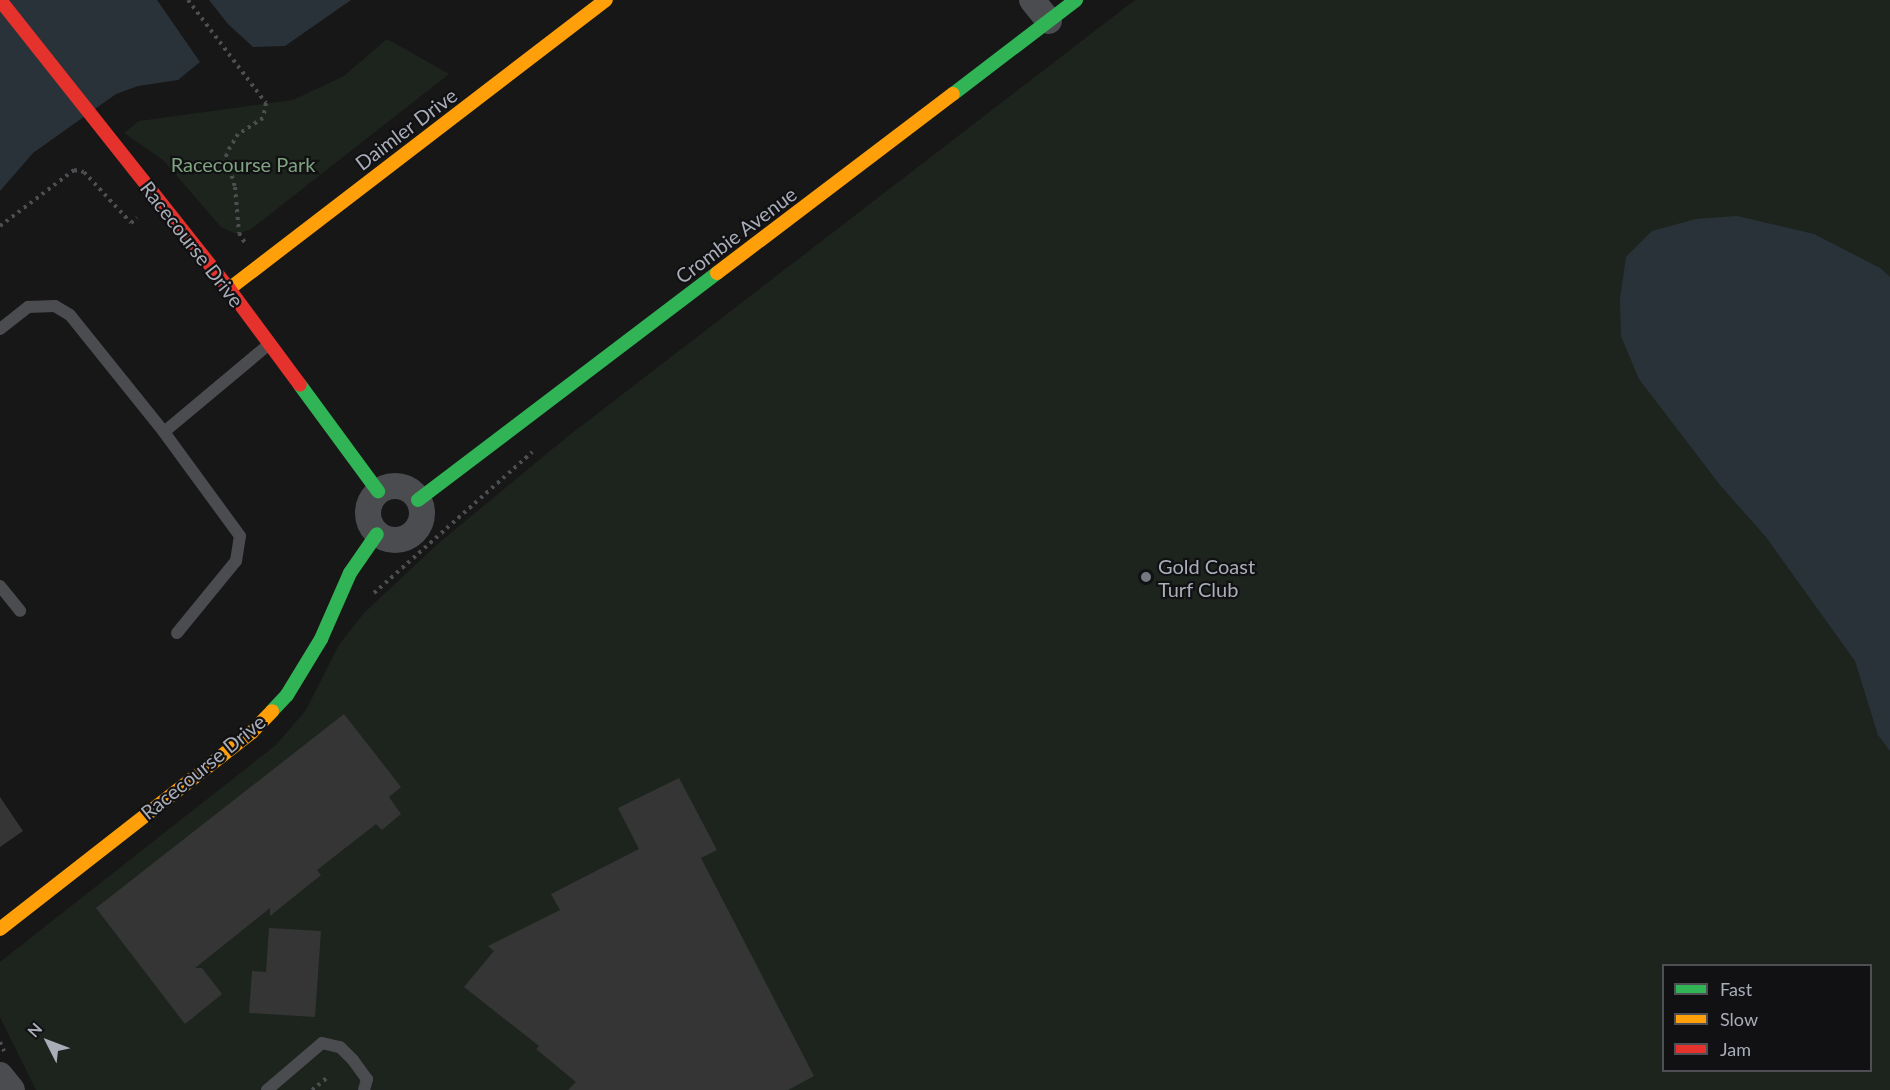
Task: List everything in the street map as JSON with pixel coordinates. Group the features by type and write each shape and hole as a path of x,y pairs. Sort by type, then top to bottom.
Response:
{"street":[{"name":"Racecourse Drive","path":"0,0 229,289 378,491"},
{"name":"Daimler Drive","path":"229,289 606,0"},
{"path":"1032,0 1049,21"},
{"name":"Crombie Avenue","path":"418,500 1076,0"},
{"path":"396,486 406,488 418,500 422,516 416,531 393,541 377,534 368,516 369,506 378,491 396,486"},
{"name":"Racecourse Drive","path":"0,929 252,732 287,695 321,639 350,573 377,534"},
{"path":"0,1075 12,1090"}],"lane":[{"path":"0,329 28,307 55,306 70,315 164,432 240,536 236,561 177,633"},
{"path":"164,432 269,344"},
{"path":"0,586 20,611"},
{"path":"267,1090 322,1043 339,1047 352,1060 367,1079 364,1090"}],"path":[{"path":"188,0 266,103 263,118 238,134 226,154 235,187 239,233 244,243"},
{"path":"0,226 74,170 84,172 131,223 159,201"},
{"path":"312,1090 329,1076"}],"green space":[{"name":"Gold Coast Turf Club","path":"1135,0 1890,0 1890,1090 36,1090 0,1017 0,962 276,745 306,710 339,645 364,613 440,542 567,437"},
{"name":"Racecourse Park","path":"387,39 449,74 250,230 236,234 221,227 163,160 124,133 139,121 293,100 344,76"}],"shaded area":[{"path":"9,0 157,0 200,62 178,80 138,86 116,94 33,153 0,191 0,7"},
{"path":"209,0 351,0 285,46 253,47 228,24"},
{"path":"1737,216 1814,234 1880,268 1890,277 1890,751 1878,735 1855,661 1766,537 1720,485 1639,379 1621,336 1620,299 1626,257 1652,231 1696,219"}],"building":[{"path":"344,714 401,787 389,797 401,814 382,830 376,824 317,870 321,875 270,916 270,908 195,968 202,968 222,994 185,1024 96,908"},
{"path":"679,778 717,850 701,858 814,1076 788,1090 568,1090 576,1082 536,1049 539,1046 464,987 494,951 488,946 560,910 551,894 639,849 618,808"},
{"path":"0,797 23,831 0,847"},
{"path":"269,928 321,931 315,1017 249,1013 252,971 266,972"}],"traffic: fast":[{"path":"953,94 1076,0"},
{"path":"418,500 717,273"},
{"path":"300,385 378,491"},
{"path":"272,711 287,695 321,639 350,573 377,534"}],"traffic: slow":[{"path":"229,289 606,0"},
{"path":"717,273 953,94"},
{"path":"0,929 252,732 272,711"}],"traffic: jam":[{"path":"0,0 229,289 300,385"}],"place":[{"name":"Gold Coast Turf Club","path":"1146,577"}]}
